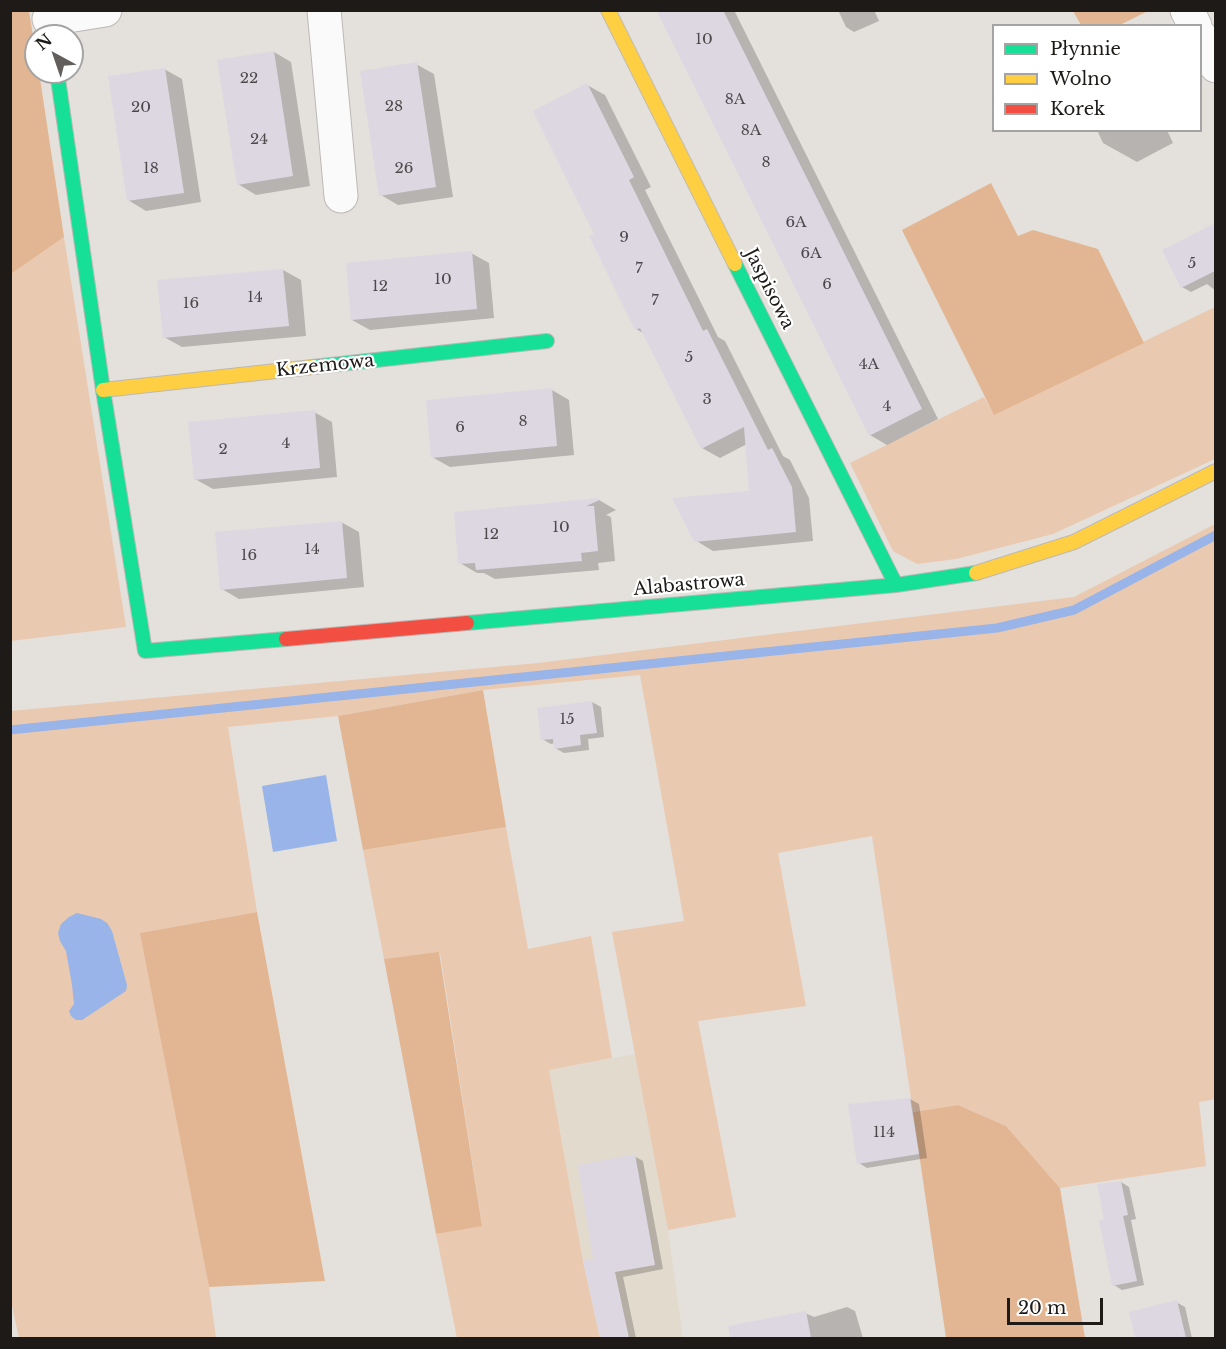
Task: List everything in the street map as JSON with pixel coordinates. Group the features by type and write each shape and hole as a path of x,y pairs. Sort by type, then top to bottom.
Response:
{"street":[{"path":"50,22 105,10"},
{"path":"324,10 341,196"},
{"name":"Jaspisowa","path":"608,10 896,585"},
{"path":"1187,10 1194,24"},
{"path":"1202,40 1215,66"},
{"path":"59,84 103,390"},
{"name":"Krzemowa","path":"103,390 547,341"},
{"name":"Alabastrowa","path":"103,390 146,651 896,585 978,573 1074,542 1215,471"}],"shaded area":[{"path":"11,11 29,11 31,24 24,24 24,84 41,84 64,237 11,274"},
{"path":"1073,11 1148,11 1122,24 1080,24"},
{"path":"991,183 1018,236 1033,230 1098,249 1144,343 994,415 902,230"},
{"path":"64,237 126,627 11,641 11,274"},
{"path":"1215,307 1215,459 1053,534 956,559 917,564 893,551 850,463 984,397 994,414"},
{"path":"1215,524 1216,1099 1199,1102 1206,1166 1060,1188 1006,1126 958,1105 913,1112 872,836 778,853 806,1006 698,1021 736,1217 668,1230 612,932 684,921 640,675 483,690 338,716 228,727 257,912 141,933 209,1287 216,1338 19,1338 10,1297 10,711 538,663 1074,597"},
{"path":"483,690 506,827 363,850 338,716"},
{"path":"506,827 528,949 591,936 612,1058 549,1070 583,1261 600,1338 457,1338 436,1234 482,1225 440,953 384,959 363,850"},
{"path":"257,912 325,1281 209,1287 140,933"},
{"path":"439,952 482,1226 436,1234 384,959"},
{"path":"636,1054 668,1230 683,1338 600,1338 583,1261 549,1070"},
{"path":"958,1105 1006,1126 1060,1188 1085,1338 946,1338 913,1112"}],"water":[{"path":"326,775 337,841 273,852 262,786"},
{"path":"77,913 101,919 107,923 112,931 127,985 126,991 82,1020 76,1020 69,1011 74,1004 72,985 66,951 58,933 61,924"}],"building":[{"path":"656,10 723,10 922,409 869,436"},
{"path":"274,51 293,176 237,185 217,60"},
{"path":"417,62 436,187 379,196 360,71"},
{"path":"165,68 184,193 127,201 108,76"},
{"path":"587,83 634,177 629,180 703,331 707,329 768,450 772,448 792,487 796,532 694,542 672,498 749,491 744,427 701,449 640,328 635,330 589,236 594,234 533,111"},
{"path":"1215,223 1215,271 1181,288 1162,250"},
{"path":"472,251 477,309 351,320 346,263"},
{"path":"283,269 289,326 163,338 157,280"},
{"path":"552,388 557,446 431,458 426,400"},
{"path":"315,410 320,468 194,480 188,422"},
{"path":"599,498 586,506 594,506 598,551 581,553 582,561 476,570 475,563 458,564 454,512"},
{"path":"342,521 347,578 220,590 215,532"},
{"path":"592,701 597,733 580,735 581,745 554,749 553,739 541,740 537,708"},
{"path":"910,1098 919,1154 857,1164 848,1104"},
{"path":"635,1154 655,1265 615,1272 629,1338 600,1338 583,1261 593,1259 578,1165"},
{"path":"1121,1181 1128,1215 1123,1216 1137,1281 1112,1286 1099,1220 1104,1219 1097,1184"},
{"path":"1177,1300 1186,1338 1135,1338 1129,1312"},
{"path":"806,1311 811,1338 730,1338 728,1326"}],"waterway":[{"path":"10,730 997,628 1074,610 1216,535"}],"traffic: fast":[{"path":"59,84 103,390 145,651 286,639"},
{"path":"735,264 896,585"},
{"path":"313,367 547,341"},
{"path":"467,623 896,585 976,573"}],"traffic: slow":[{"path":"608,10 735,264"},
{"path":"103,390 313,367"},
{"path":"976,573 1074,542 1216,471"}],"traffic: jam":[{"path":"286,639 467,623"}]}
